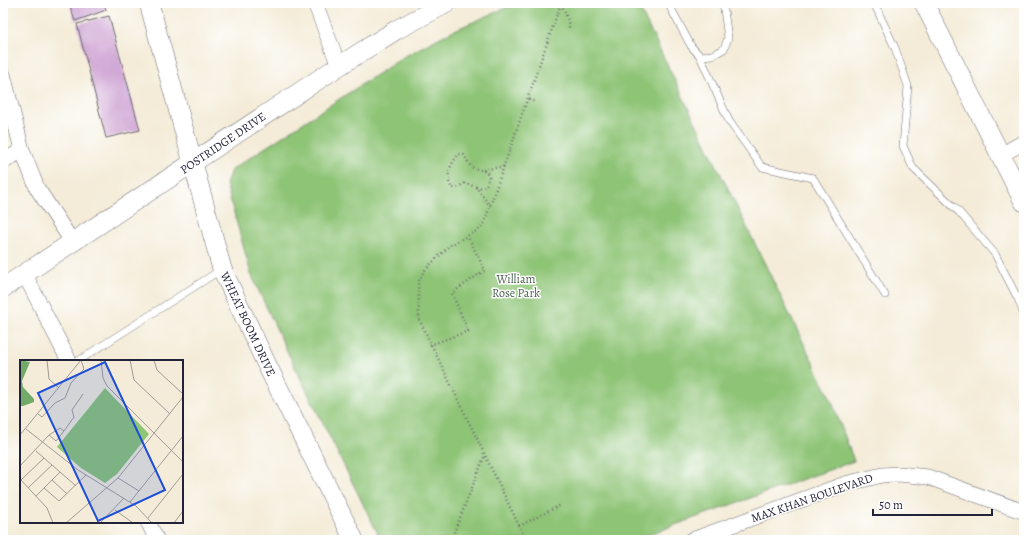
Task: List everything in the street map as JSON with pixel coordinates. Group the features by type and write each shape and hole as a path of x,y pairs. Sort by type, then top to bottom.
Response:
{"street":[{"name":"WHEAT BOOM DRIVE","path":"149,3 222,269 266,363 354,540"},
{"path":"315,3 339,66"},
{"name":"POSTRIDGE DRIVE","path":"3,288 193,164 339,66 396,30 447,3"},
{"path":"924,3 1024,202"},
{"path":"3,74 22,150 37,188 73,243"},
{"path":"1001,155 1024,142"},
{"path":"3,162 22,150"},
{"path":"25,275 68,360"},
{"name":"MAX KHAN BOULEVARD","path":"692,540 845,484 882,475 899,474 928,477 1024,512"},
{"path":"148,523 157,540"}],"lane":[{"path":"668,3 691,46 700,56 729,121 762,168 813,178 885,296"},
{"path":"700,56 713,55 724,50 728,38 723,3"},
{"path":"874,3 895,48 908,86 903,146 913,168 960,212 995,254 1019,301 1024,315"},
{"path":"80,360 222,269"}],"path":[{"path":"561,3 568,20 568,28"},
{"path":"526,540 485,454 430,345 419,319 418,282 424,271 449,246 468,237 480,229 491,207 561,3"},
{"path":"529,99 535,102"},
{"path":"459,154 464,155 471,167 487,172 489,176 483,188 476,187 465,183 456,188 452,188 448,180 450,168 459,154"},
{"path":"482,171 506,165"},
{"path":"476,187 491,207"},
{"path":"430,345 468,331 452,293 485,270 468,237"},
{"path":"452,540 485,454"},
{"path":"519,526 561,505"}],"green space":[{"name":"William Rose Park","path":"517,3 637,3 831,399 854,461 633,540 381,540 285,347 251,274 226,184 231,170 405,56 450,32"}],"building":[{"path":"69,3 104,3 106,10 75,21"},
{"path":"109,16 140,130 106,138 77,24"}]}
